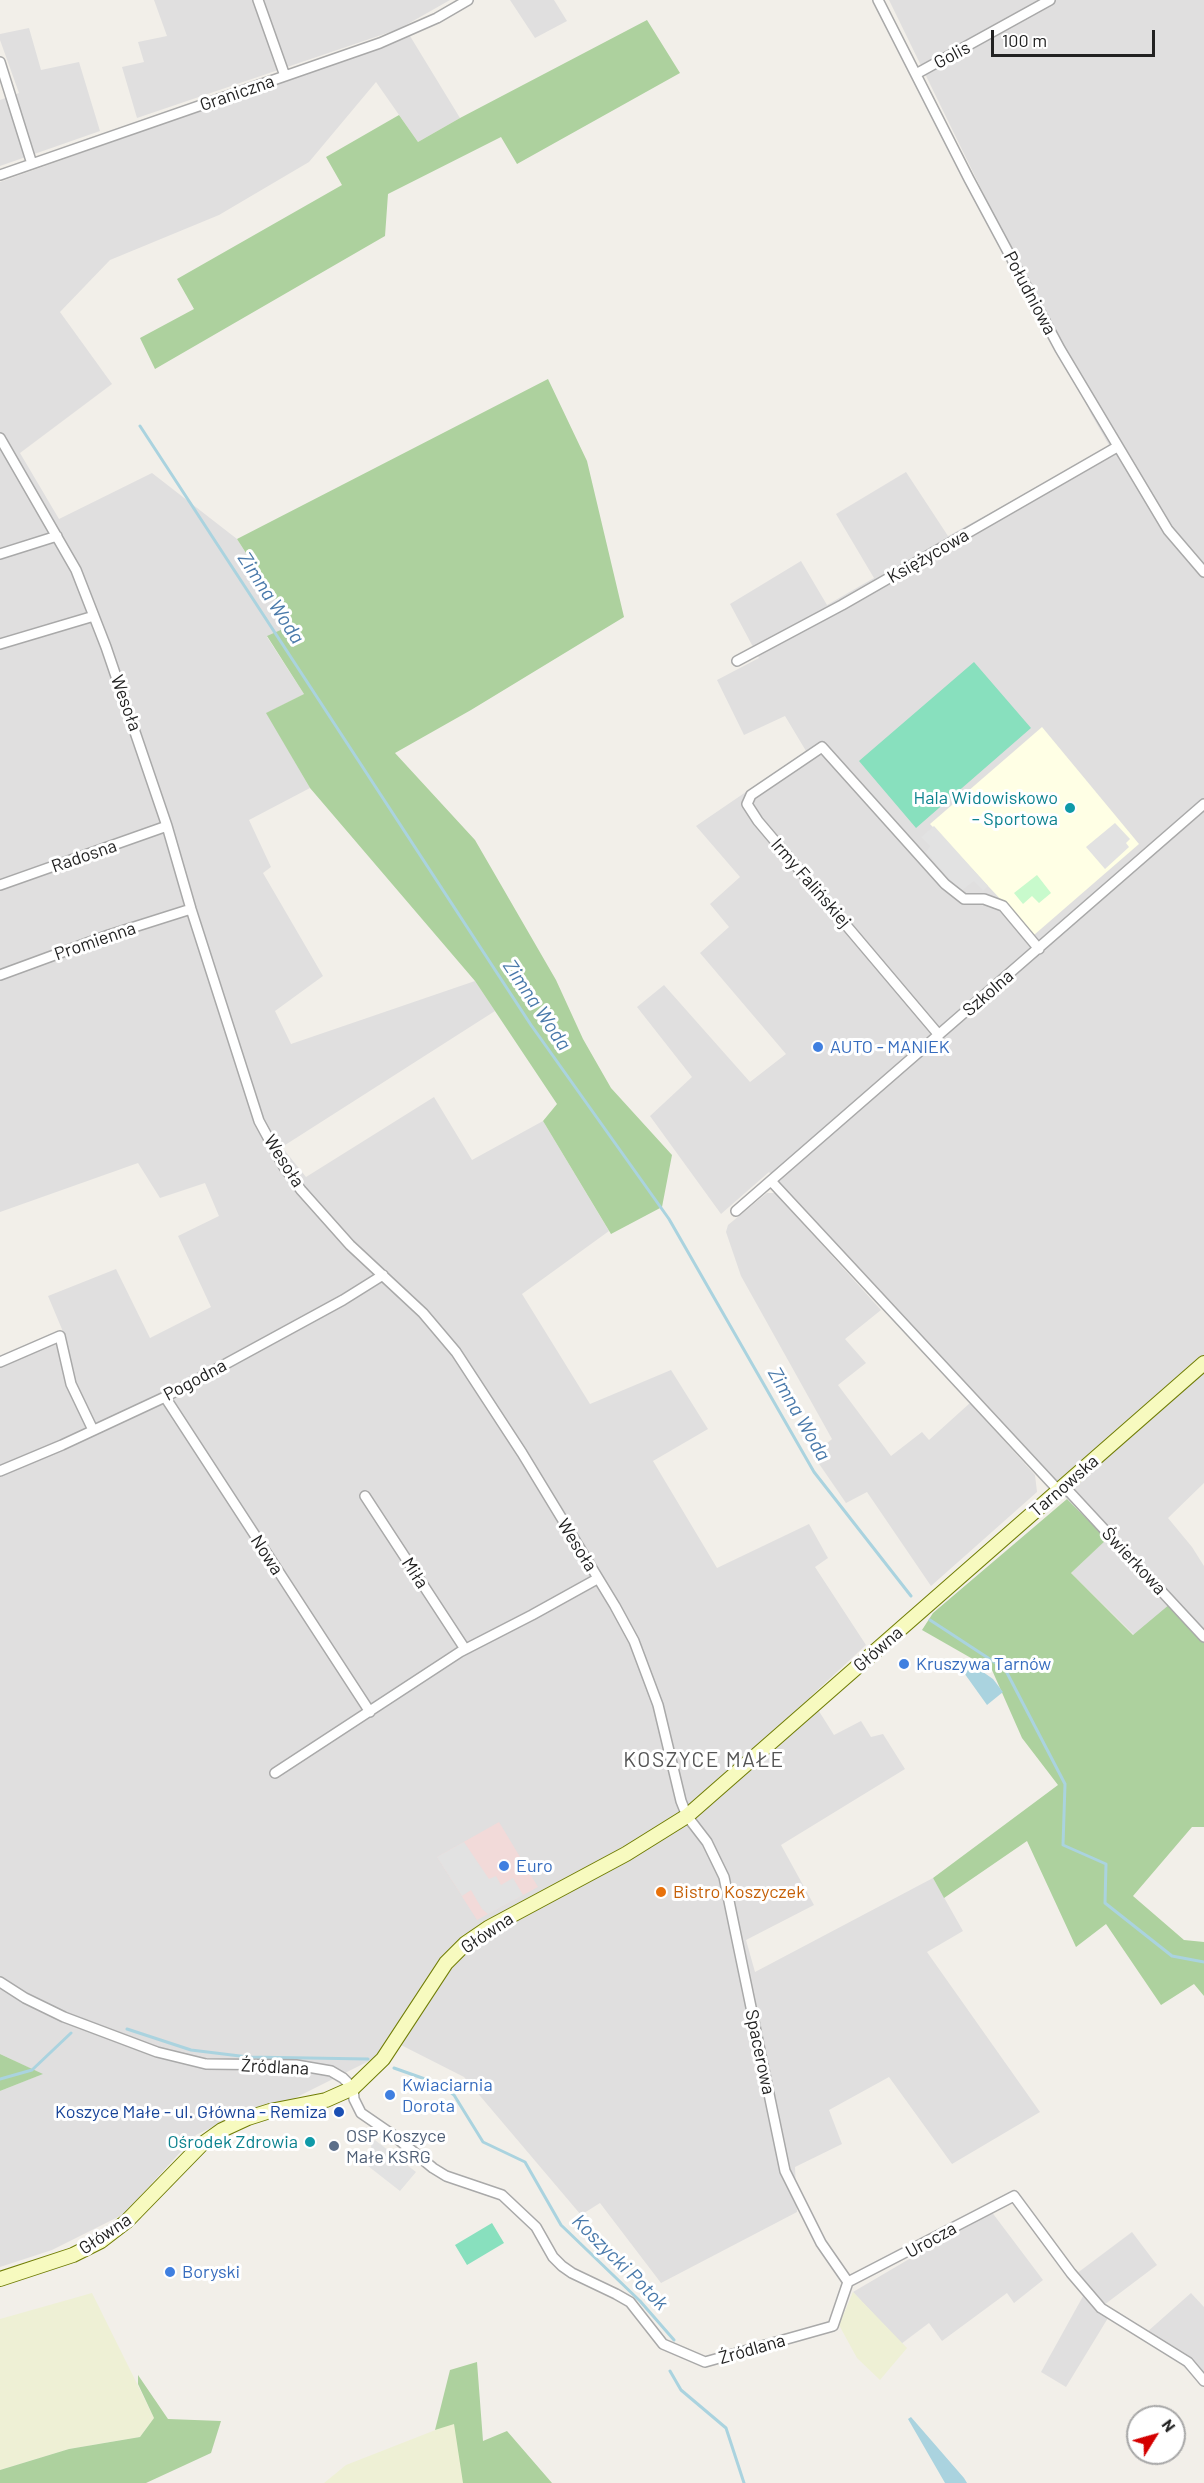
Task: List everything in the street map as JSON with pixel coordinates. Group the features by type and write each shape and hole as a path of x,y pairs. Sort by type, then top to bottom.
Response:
{"street":[{"path":"258,0 285,76"},
{"name":"Graniczna","path":"0,175 387,40 437,18 468,0"},
{"name":"Południowa","path":"878,0 1034,303 1168,530 1204,572"},
{"name":"Golis","path":"916,74 1050,0"},
{"path":"0,62 32,164"},
{"name":"Wesoła","path":"0,438 76,570 94,616 141,745 259,1121 284,1167 302,1190 350,1245 423,1313 456,1352 493,1407 634,1641 658,1705 681,1801 687,1816"},
{"name":"Księżycowa","path":"737,662 1117,447"},
{"path":"0,554 57,536"},
{"path":"0,644 94,616"},
{"name":"Irmy Falińskiej","path":"939,1035 758,821 747,804 751,795 822,747 945,884 964,899 984,899 1003,906 1039,949"},
{"name":"Szkolna","path":"736,1211 1204,804"},
{"name":"Radosna","path":"0,885 167,826"},
{"name":"Promienna","path":"0,975 109,935 191,909"},
{"path":"771,1181 1061,1488"},
{"name":"Pogodna","path":"0,1471 165,1397 343,1300 383,1275"},
{"path":"0,1362 60,1336 71,1384 93,1430"},
{"name":"Tarnowska","path":"925,1608 1204,1363"},
{"name":"Nowa","path":"165,1397 370,1712"},
{"name":"Świerkowa","path":"1061,1488 1204,1637"},
{"name":"Miła","path":"365,1496 465,1649"},
{"path":"275,1773 465,1649 597,1579"},
{"name":"Główna","path":"0,2279 73,2255 101,2241 134,2215 201,2145 222,2130 248,2118 270,2111 326,2100 353,2088 383,2059 446,1963 466,1943 488,1928 626,1854 687,1816 925,1608"},
{"name":"Spacerowa","path":"687,1816 707,1842 724,1877 785,2171 821,2243 848,2282"},
{"name":"Źródlana","path":"0,1982 25,1998 64,2017 157,2052 206,2064 296,2065 331,2071 353,2088 354,2099 361,2113 386,2129 439,2172 502,2195 536,2227 562,2266 630,2302 663,2344 705,2362 833,2326 848,2282"},
{"name":"Urocza","path":"848,2282 1014,2196 1071,2273 1101,2308 1188,2362 1204,2381"}],"shaded area":[{"path":"154,0 450,0 399,29 137,118 122,67 144,62 138,42 167,36"},
{"path":"510,0 554,0 567,21 535,38"},
{"path":"889,0 1204,0 1204,1483 1168,1518 1204,1566 1204,1638 1134,1635 1071,1573 1107,1538 1067,1499 769,1172 721,1214 650,1116 692,1077 637,1007 664,985 750,1082 786,1054 700,953 729,927 710,904 740,877 696,826 806,751 785,716 744,735 717,680 759,658 730,604 801,561 827,605 874,578 836,514 906,472 948,536 1110,447 1091,414"},
{"path":"29,28 41,70 79,62 100,131 0,166 0,100 19,93 0,40 0,34"},
{"path":"410,36 460,118 418,142 376,82 309,162 219,215 110,260 60,312 112,384 20,453 59,519 152,473 237,539 292,626 267,637 304,694 267,713 310,788 249,820 271,867 263,873 323,976 275,1011 291,1044 475,981 495,1011 282,1147 306,1177 434,1097 472,1160 543,1121 609,1231 522,1294 590,1404 671,1370 708,1429 653,1461 717,1568 809,1524 828,1558 815,1567 866,1645 810,1697 834,1735 861,1721 871,1737 883,1734 905,1769 781,1845 814,1905 746,1940 755,1972 933,1878 963,1931 927,1952 1040,2112 952,2164 889,2077 829,2110 842,2144 795,2167 797,2212 661,2283 600,2203 581,2215 464,2077 401,2045 293,2099 241,2113 196,2135 124,2214 52,2250 0,2267 0,2091 42,2074 0,2054 0,1362 64,1334 48,1296 116,1269 150,1338 211,1307 178,1236 219,1216 205,1183 160,1198 138,1163 0,1212 0,182"},
{"path":"1042,727 1139,844 1034,935 930,824"},
{"path":"1115,823 1130,839 1126,843 1129,847 1105,869 1086,847"},
{"path":"934,826 988,886 983,891 974,881 960,892 926,852 930,846 921,837"},
{"path":"767,1193 775,1193 881,1310 845,1339 866,1363 838,1385 891,1456 922,1432 929,1440 970,1403 1035,1475 1037,1492 931,1586 867,1492 846,1503 813,1455 832,1439 741,1276 726,1232 728,1225"},
{"path":"499,1822 538,1887 477,1920 437,1857"},
{"path":"464,1842 489,1879 496,1876 501,1885 513,1878 523,1895 488,1914 482,1909 471,1890 462,1896 437,1857"},
{"path":"375,2140 416,2172 400,2191 368,2166 374,2160 371,2146"},
{"path":"991,2211 1043,2280 1014,2303 1007,2293 942,2341 929,2323 901,2344 853,2292"},
{"path":"1132,2232 1157,2265 1104,2305 1108,2318 1066,2387 1041,2372 1087,2289 1076,2274"},
{"path":"853,2292 907,2348 880,2380 857,2358 839,2325"},
{"path":"92,2293 154,2418 140,2437 69,2449 0,2470 0,2319"},
{"path":"1191,2293 1204,2307 1204,2386 1147,2332"},
{"path":"456,2422 465,2483 324,2483 346,2465"}],"green space":[{"path":"647,20 680,73 517,164 501,137 388,194 385,236 155,369 140,338 194,309 177,279 342,185 326,157 399,115 418,142"},
{"path":"548,379 587,461 624,617 471,710 395,753 475,840 556,980 583,1039 611,1088 672,1155 662,1207 611,1234 543,1121 557,1104 475,981 310,788 266,713 304,694 267,636 292,625 237,539"},
{"path":"974,662 1031,728 916,828 859,761"},
{"path":"1037,875 1051,893 1039,903 1032,896 1023,904 1014,893"},
{"path":"1067,1499 1107,1539 1071,1573 1133,1635 1170,1604 1204,1636 1204,1827 1192,1827 1133,1896 1184,1940 1204,1942 1204,1996 1194,1984 1161,2005 1106,1924 1076,1947 1027,1841 944,1898 933,1878 1058,1785 1022,1738 992,1670 922,1630 933,1613"},
{"path":"0,2054 43,2074 0,2091"},
{"path":"492,2223 504,2243 467,2265 455,2245"},
{"path":"477,2362 483,2441 507,2431 552,2483 463,2483 454,2424 435,2430 450,2370"},
{"path":"138,2375 168,2419 221,2421 211,2453 146,2483 0,2483 0,2470 69,2449 140,2437 154,2418 138,2384"}],"water":[{"path":"973,1665 993,1679 1003,1692 987,1705 962,1670"},
{"path":"911,2417 967,2483 945,2483 908,2419"}],"waterway":[{"name":"Zimna Woda","path":"140,426 531,1025 669,1219 814,1472 911,1596"},
{"name":"Zimna Woda","path":"930,1620 1005,1669 1065,1784 1063,1845 1106,1864 1105,1903 1172,1956 1204,1962"},
{"name":"Koszycki Potok","path":"127,2029 191,2050 248,2057 368,2059"},
{"name":"Koszycki Potok","path":"0,2079 32,2070 71,2033"},
{"name":"Koszycki Potok","path":"394,2068 442,2085 454,2095 483,2142 525,2162 561,2225 640,2301 674,2340"},
{"name":"Koszycki Potok","path":"670,2371 681,2390 726,2428 744,2483"}],"place":[{"name":"Hala Widowiskowo – Sportowa","path":"1070,808"},
{"name":"AUTO - MANIEK","path":"818,1047"},
{"name":"Kruszywa Tarnów","path":"904,1664"},
{"name":"Euro","path":"504,1866"},
{"name":"Bistro Koszyczek","path":"661,1892"},
{"name":"Kwiaciarnia Dorota","path":"390,2095"},
{"name":"Koszyce Małe - ul. Główna - Remiza","path":"339,2112"},
{"name":"Ośrodek Zdrowia","path":"310,2142"},
{"name":"OSP Koszyce Małe KSRG","path":"334,2146"},
{"name":"Boryski","path":"170,2272"}],"district":[{"name":"KOSZYCE MAŁE","path":"704,1760"}]}
